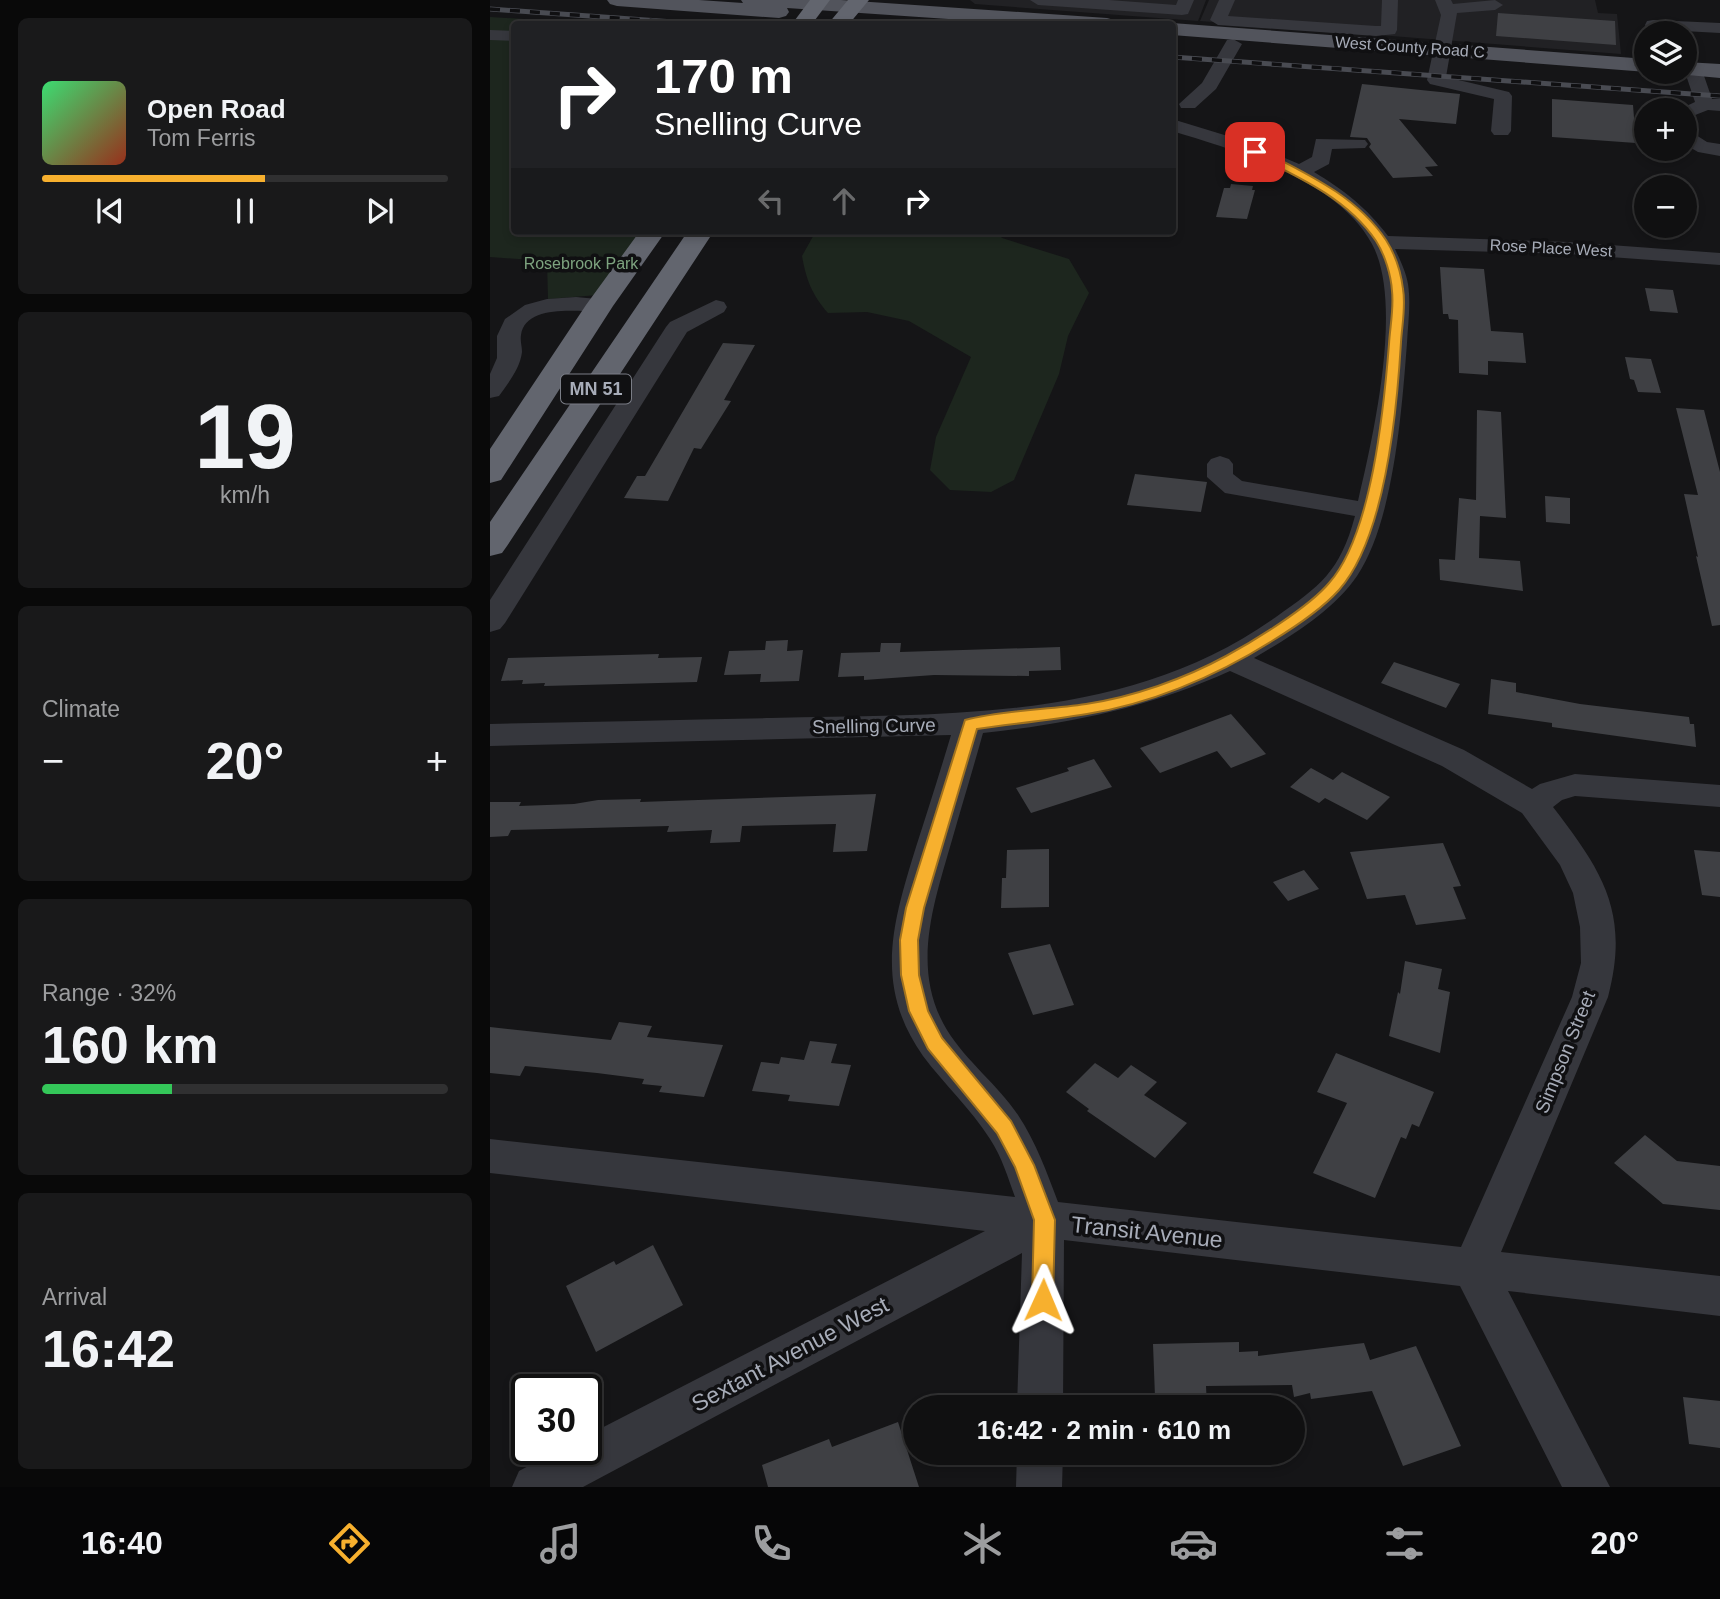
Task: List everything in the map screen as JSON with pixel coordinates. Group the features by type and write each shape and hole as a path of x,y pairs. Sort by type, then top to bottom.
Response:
{"highway":[{"name":"MN 51","path":"490,473 600,304 650,235"},
{"name":"MN 51","path":"490,545 698,235"}],"main road":[{"path":"617,0 1042,21"},
{"path":"751,0 812,11"},
{"path":"849,12 938,21"},
{"name":"West County Road C","path":"1176,29 1588,68 1634,66"},
{"path":"1233,44 1265,37"},
{"name":"West County Road C","path":"1176,39 1441,55"},
{"path":"1697,70 1720,71"}],"street":[{"path":"1038,0 1182,10 1186,0"},
{"path":"1227,0 1218,20 1300,19 1389,30 1390,0"},
{"path":"1495,5 1445,5 1436,80 1503,96 1501,131"},
{"path":"1697,26 1720,28"},
{"path":"490,34 511,36"},
{"path":"1180,114 1209,90 1233,44"},
{"path":"1697,81 1712,104"},
{"name":"Snelling Curve","path":"490,735 970,724 1047,716 1131,699 1171,687 1231,660 1286,625 1334,587 1352,559 1364,532 1390,415 1398,293 1395,273 1382,242 1362,217 1342,200 1298,172 1180,114"},
{"path":"1298,172 1322,160 1323,143 1358,144"},
{"path":"1697,144 1720,150"},
{"name":"Rose Place West","path":"1382,242 1569,248 1720,259"},
{"path":"490,391 508,361 509,335 516,319 536,309 560,303 600,304"},
{"path":"490,623 678,327 716,307"},
{"path":"1220,464 1220,477 1234,488 1369,511"},
{"name":"Simpson Street","path":"1231,660 1453,758 1534,805 1575,860 1590,893 1598,927 1599,963 1590,997 1473,1268"},
{"path":"970,724 915,908 909,940 910,975 918,1011 935,1044 1004,1127 1024,1165 1044,1220 1041,1395"},
{"path":"1534,805 1551,792 1575,785 1720,796"},
{"name":"Transit Avenue","path":"490,1156 1720,1296"},
{"name":"Sextant Avenue West","path":"535,1487 1044,1220"},
{"path":"1473,1268 1587,1487"},
{"path":"1039,1487 1040,1465"}],"shaded area":[{"path":"970,0 1206,0 1198,21 975,4"},
{"path":"1209,0 1595,0 1598,13 1617,14 1621,54 1200,21"}],"green space":[{"name":"Rosebrook Park","path":"490,17 557,21 511,21 511,235 639,235 598,295 548,299 547,261 490,257"},
{"path":"814,235 999,235 1069,259 1089,293 1068,336 1059,374 1014,480 991,492 950,490 930,470 936,437 971,357 909,321 867,312 828,313 810,286 802,256"}],"building":[{"path":"1498,13 1615,21 1616,45 1496,36"},
{"path":"1362,84 1460,94 1456,124 1399,119 1438,166 1425,167 1433,176 1393,178 1369,147 1371,144 1367,138 1350,137"},
{"path":"1552,99 1633,105 1634,143 1552,137"},
{"path":"1231,184 1253,186 1252,190 1255,190 1247,219 1216,217 1224,188 1230,188"},
{"path":"1440,267 1484,269 1491,331 1523,333 1526,363 1488,361 1488,375 1459,373 1458,320 1449,319 1448,314 1443,314"},
{"path":"1645,288 1673,290 1678,313 1650,311"},
{"path":"723,343 755,345 724,400 731,401 701,449 694,448 668,501 624,498 637,476 645,476"},
{"path":"1625,357 1651,359 1661,393 1638,392 1634,380 1630,379"},
{"path":"1676,408 1704,410 1720,472 1720,625 1712,626 1696,556 1698,557 1684,494 1698,495"},
{"path":"1477,410 1501,412 1506,518 1480,516 1479,558 1520,561 1523,591 1440,580 1439,559 1455,560 1459,498 1476,500"},
{"path":"1135,474 1207,482 1201,512 1127,505"},
{"path":"1545,496 1570,498 1570,524 1546,522"},
{"path":"788,640 787,651 803,650 799,681 760,682 761,674 724,675 729,651 765,650 766,641"},
{"path":"881,643 901,643 900,652 1060,647 1061,670 1029,671 1029,676 934,675 864,680 864,676 838,677 841,653 880,652"},
{"path":"659,654 658,658 702,657 697,682 544,686 545,683 522,684 523,680 501,681 508,658"},
{"path":"1394,662 1460,684 1446,708 1381,683"},
{"path":"1491,679 1516,683 1516,692 1580,704 1689,717 1690,724 1694,724 1696,747 1552,727 1552,723 1488,714"},
{"path":"1231,714 1266,754 1231,768 1217,751 1160,773 1140,748"},
{"path":"1094,759 1112,787 1031,813 1016,788 1069,771 1067,768"},
{"path":"1311,768 1333,780 1342,772 1390,797 1367,820 1325,798 1319,803 1290,787"},
{"path":"876,794 867,851 833,852 836,824 742,826 740,842 710,843 712,830 667,832 669,826 511,830 508,836 490,837 490,802 521,802 519,806 574,804 598,800 641,799 640,802"},
{"path":"1443,843 1461,886 1453,887 1466,919 1416,925 1405,895 1367,899 1350,852"},
{"path":"1049,849 1049,907 1001,908 1007,850"},
{"path":"1694,850 1720,852 1720,897 1702,895"},
{"path":"1304,870 1319,889 1288,901 1273,882"},
{"path":"1050,944 1074,1005 1033,1015 1008,953"},
{"path":"1405,961 1442,969 1438,989 1450,992 1440,1053 1389,1036"},
{"path":"619,1022 652,1026 647,1037 723,1045 704,1097 659,1092 662,1086 642,1084 644,1079 597,1073 525,1066 520,1076 490,1073 490,1027 611,1040"},
{"path":"810,1041 837,1044 831,1063 851,1065 839,1106 788,1101 790,1095 752,1091 761,1062 779,1064 781,1057 804,1060"},
{"path":"1336,1053 1434,1092 1419,1127 1412,1124 1406,1139 1401,1137 1375,1198 1313,1173 1347,1103 1317,1092"},
{"path":"1095,1063 1118,1078 1131,1065 1157,1082 1144,1095 1187,1123 1155,1158 1087,1111 1089,1109 1066,1092"},
{"path":"1645,1135 1677,1161 1720,1166 1720,1210 1663,1204 1614,1163"},
{"path":"653,1245 683,1305 596,1352 566,1286 614,1261 616,1265"},
{"path":"1239,1342 1239,1352 1258,1351 1258,1356 1364,1343 1370,1360 1416,1346 1461,1446 1403,1466 1372,1391 1311,1399 1310,1393 1294,1395 1292,1385 1206,1386 1206,1395 1155,1395 1153,1344"},
{"path":"1683,1397 1720,1401 1720,1448 1689,1444"},
{"path":"898,1422 903,1437 903,1465 912,1465 919,1487 768,1487 762,1465 829,1439 832,1447"}],"railway":[{"path":"490,9 660,21"},
{"path":"1176,57 1720,96"}],"route":[{"path":"1043,1300 1044,1220 1024,1165 1004,1127 935,1044 918,1011 910,975 909,940 915,908 970,724 1047,716 1131,699 1171,687 1231,660 1286,625 1334,587 1352,559 1364,532 1390,415 1398,293 1395,273 1382,242 1362,217 1318,183 1283,163 1255,152"}]}
